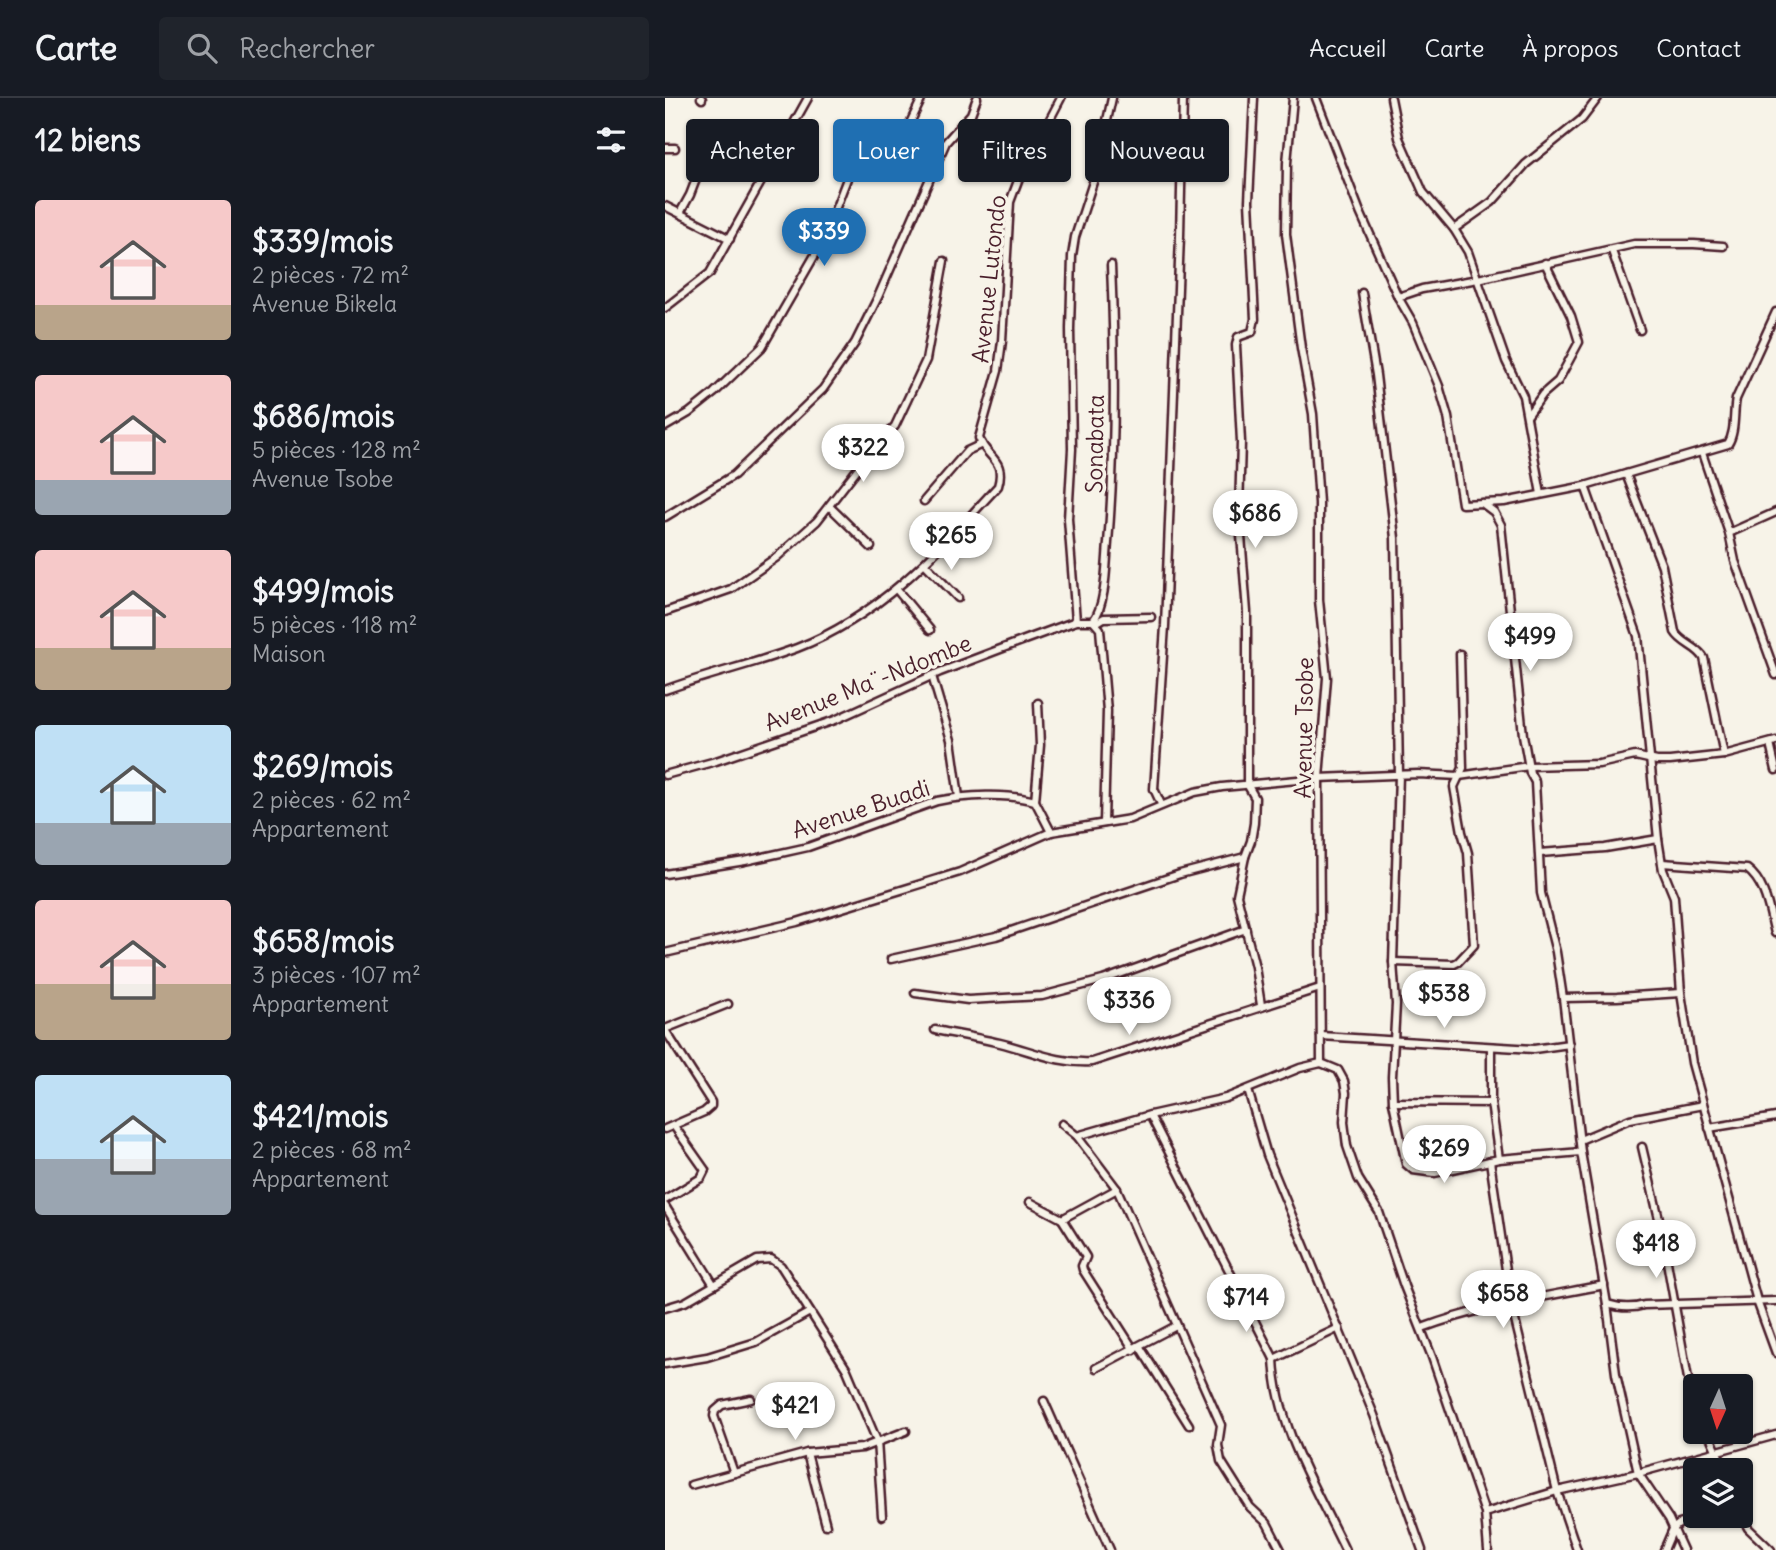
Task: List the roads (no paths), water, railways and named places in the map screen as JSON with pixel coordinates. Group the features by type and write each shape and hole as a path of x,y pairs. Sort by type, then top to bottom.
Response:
{"street":[{"path":"665,308 710,273 808,98"},
{"path":"665,427 689,413 714,393 762,347 823,241 848,176 853,144 859,129 868,127 892,137 903,138 922,98"},
{"path":"665,517 734,475 823,389 855,343 878,297 946,142 971,114 977,98"},
{"name":"Avenue Lutondo","path":"982,444 980,432 998,371 1002,341 1010,202 1019,178 1061,98"},
{"path":"1112,98 1094,179 1075,237 1072,256 1072,449 1068,519 1079,621 1151,617"},
{"path":"1161,804 1154,789 1166,599 1179,263 1182,98"},
{"path":"1254,98 1249,201 1255,319 1252,332 1238,337 1236,345 1241,442 1239,510 1247,612 1247,784 1255,798 1251,841 1237,895 1262,1005"},
{"path":"1316,98 1360,212 1398,297 1413,323 1439,386 1448,417 1460,503 1504,502 1585,486 1723,446 1732,439 1737,398 1776,312"},
{"path":"1391,98 1397,132 1423,192 1454,229 1468,251 1506,361 1523,396 1541,494"},
{"path":"1454,229 1492,202 1525,164 1582,119 1598,98"},
{"name":"Avenue Tsobe","path":"1293,101 1287,163 1286,234 1313,414 1320,528 1319,600 1327,678 1319,778 1321,1063"},
{"path":"665,148 675,148"},
{"path":"680,213 695,182"},
{"path":"665,206 730,239"},
{"path":"1398,297 1422,289 1612,251 1625,246 1649,243 1723,246"},
{"path":"1612,251 1640,330"},
{"path":"665,612 730,589 764,567 804,534 895,425 926,360 944,261"},
{"path":"1528,415 1543,394 1558,382 1580,342 1571,316 1545,263"},
{"name":"Sonabata","path":"1094,622 1099,611 1106,565 1114,474 1115,355 1111,265"},
{"path":"1362,293 1376,375 1395,538 1399,775 1393,962 1397,1004 1393,1102 1406,1164 1413,1170 1435,1173 1499,1159 1581,1152"},
{"path":"665,690 798,648 897,590 998,486 1001,474 999,465 982,444 967,451 925,501"},
{"path":"1702,453 1729,533 1735,561 1775,670"},
{"path":"1626,474 1662,566 1675,632 1681,639 1699,649 1704,658 1724,755"},
{"path":"1585,486 1638,636 1658,839 1662,863 1674,897 1681,993 1692,1063 1758,1301 1776,1353"},
{"path":"1504,502 1499,520 1523,735 1535,782 1541,893 1556,952 1581,1152 1616,1374 1638,1473 1683,1550"},
{"path":"1482,503 1494,512 1499,520"},
{"path":"829,506 871,547"},
{"path":"1729,533 1776,512"},
{"path":"925,564 958,598"},
{"path":"897,590 930,630"},
{"name":"Avenue Ma¨-Ndombe","path":"665,775 716,761 835,720 932,676 1079,621"},
{"path":"1094,622 1100,629 1107,710 1104,823"},
{"path":"1393,962 1454,964 1474,945 1468,853 1454,788 1464,759 1460,654"},
{"path":"932,676 951,740 959,797"},
{"path":"1038,703 1040,745 1035,801 1051,832"},
{"path":"665,953 797,922 960,872 1051,832 1130,819 1195,792 1247,784 1319,778 1459,776 1529,766 1599,764 1635,757 1669,761 1724,755 1773,743 1776,770"},
{"name":"Avenue Buadi","path":"665,874 808,847 937,801 959,797 1014,796 1035,801"},
{"path":"1540,853 1605,848 1658,839"},
{"path":"891,959 996,936 1180,874 1245,857"},
{"path":"1662,863 1747,869 1756,875 1766,897 1775,933"},
{"path":"915,993 968,1000 1042,996 1103,980 1246,929"},
{"path":"935,1030 1001,1043 1054,1060 1092,1062 1320,988"},
{"path":"1563,998 1681,993"},
{"path":"665,1129 708,1110 711,1102 665,1029 729,1004"},
{"path":"1321,1035 1534,1049 1569,1044"},
{"path":"1492,1047 1490,1103 1499,1159"},
{"path":"1077,1136 1150,1115 1226,1098 1300,1068 1321,1063 1338,1070 1346,1093 1344,1122 1349,1154 1358,1178 1379,1212 1404,1286 1422,1328 1485,1513 1488,1550"},
{"path":"1248,1090 1267,1154 1374,1415 1422,1550"},
{"path":"1393,1102 1490,1103"},
{"path":"1580,1140 1630,1119 1703,1105"},
{"path":"1150,1115 1273,1359 1275,1386 1287,1426 1345,1550"},
{"path":"1710,1128 1776,1117"},
{"path":"1062,1124 1077,1136 1117,1189 1221,1425 1218,1445 1221,1461 1250,1507 1268,1522 1281,1550"},
{"path":"665,1200 701,1178 705,1170 674,1126"},
{"path":"1642,1147 1660,1223 1687,1374"},
{"path":"1490,1161 1511,1304 1557,1491 1577,1550"},
{"path":"1062,1219 1117,1189"},
{"path":"1030,1202 1062,1219 1086,1257 1083,1270 1189,1425"},
{"path":"665,1206 714,1285"},
{"path":"665,1308 685,1302 757,1260 771,1259 781,1266 847,1370 877,1441 883,1516"},
{"path":"1422,1328 1511,1304 1604,1285"},
{"path":"1607,1304 1619,1308 1634,1308 1644,1305 1776,1301"},
{"path":"665,1364 707,1357 756,1342 810,1312"},
{"path":"1096,1368 1176,1326"},
{"path":"1273,1359 1339,1328"},
{"path":"734,1473 714,1416 715,1411 722,1405 751,1399"},
{"path":"1044,1401 1110,1550"},
{"path":"691,1485 807,1453 862,1448 906,1431"},
{"path":"1485,1513 1557,1491 1638,1473 1776,1435"},
{"path":"1714,1444 1720,1458"},
{"path":"807,1453 826,1525"},
{"path":"1664,1550 1673,1530 1683,1523"},
{"path":"1748,1528 1771,1550"}]}
